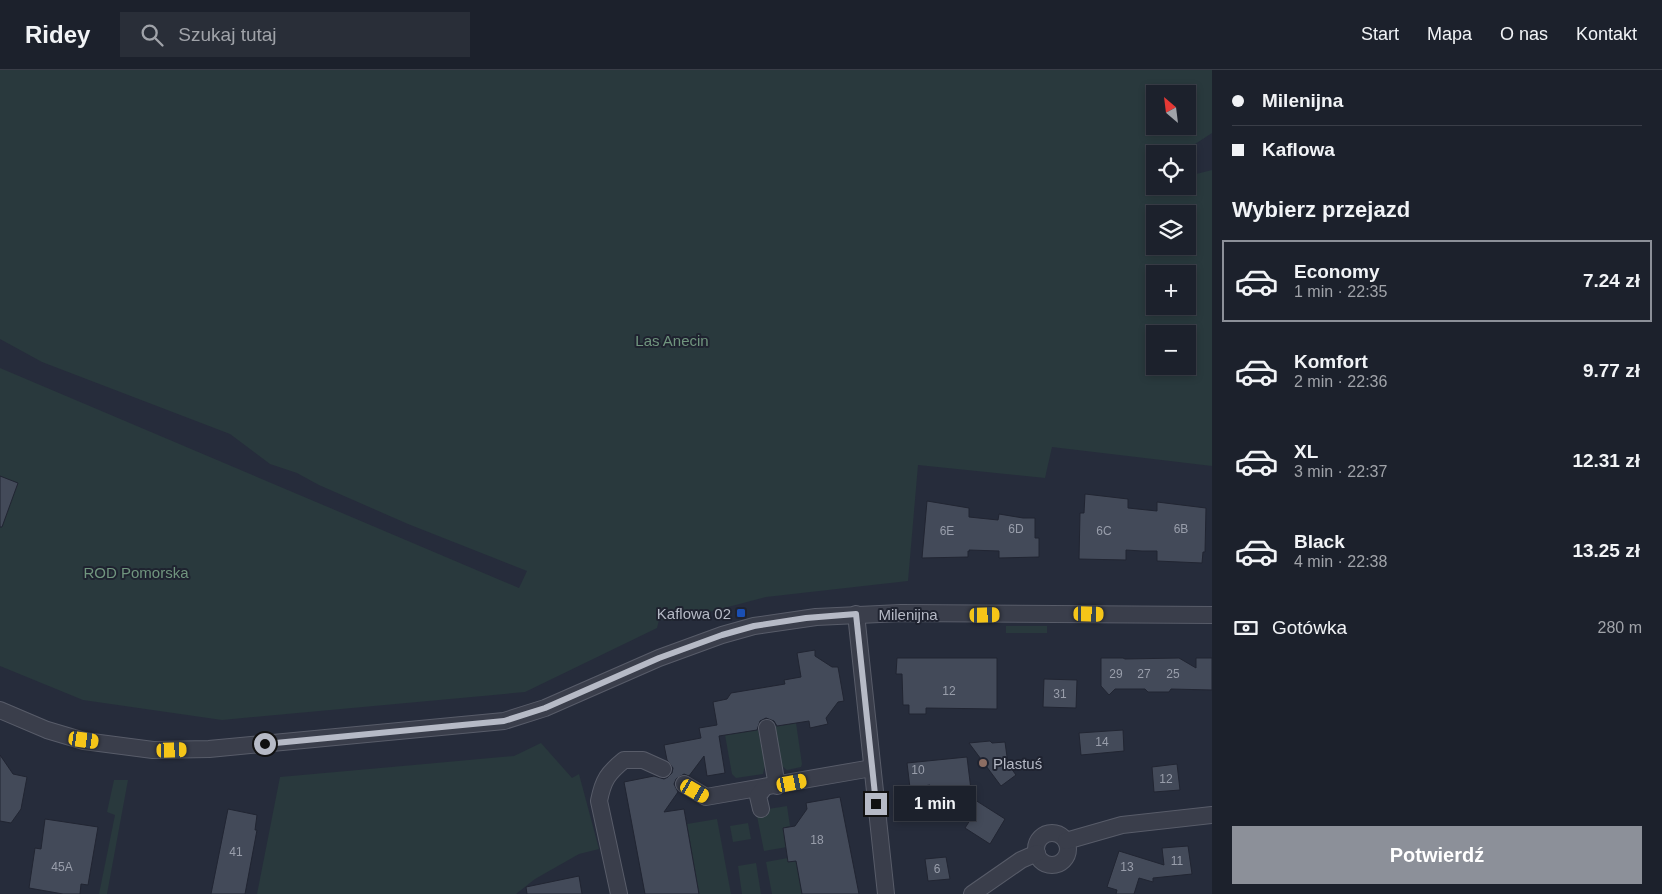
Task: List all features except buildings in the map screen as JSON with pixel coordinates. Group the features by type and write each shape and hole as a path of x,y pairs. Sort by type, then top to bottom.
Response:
{"street":[{"name":"Milenijna","path":"0,710 47,730 84,740 153,750 210,748 504,721 545,708 659,658 722,635 754,626 806,618 856,614 985,615 1056,613 1212,615"},
{"path":"856,614 886,894"},
{"path":"767,728 771,787"},
{"path":"619,894 599,800 602,788 606,777 624,760 643,760 663,769"},
{"path":"684,784 706,797 872,768"},
{"path":"761,809 758,796 771,787"},
{"path":"972,894 1021,860 1037,853 1044,862 1055,864 1065,858 1068,847 1066,841 1122,825 1212,815"}],"green space":[{"name":"Las Anecin","path":"0,70 1212,70 1212,133 1194,145 1146,145 1146,195 1196,195 1196,174 1212,170 1212,466 1052,447 1045,478 918,465 908,581 766,597 675,621 659,620 657,628 525,692 222,720 83,700 0,666 0,368 519,588 527,571 408,524 319,485 297,473 270,464 230,434 42,362 0,339"},
{"path":"1006,626 1047,626 1047,633 1006,633"},
{"path":"796,723 802,764 801,767 787,770 782,766 773,727"},
{"path":"758,730 765,765 763,774 736,778 732,774 725,735"},
{"path":"541,743 572,778 579,774 599,849 579,854 535,879 516,894 257,894 280,777 514,756"},
{"path":"114,780 128,780 107,894 99,894 115,815 107,812"},
{"path":"787,806 790,826 783,828 787,847 764,851 756,811"},
{"path":"717,819 731,894 699,894 687,824"},
{"path":"748,823 751,839 733,842 730,826"},
{"path":"788,858 789,862 796,861 802,894 772,894 766,862"},
{"path":"756,863 761,894 742,894 738,866"}],"place":[{"name":"Kaflowa 02","path":"741,613"},
{"name":"Plastuś","path":"983,763"}],"route":[{"path":"265,744 504,721 545,708 659,658 722,635 754,626 806,618 856,614 876,804"}],"park label":[{"name":"ROD Pomorska","path":"136,572"}]}
